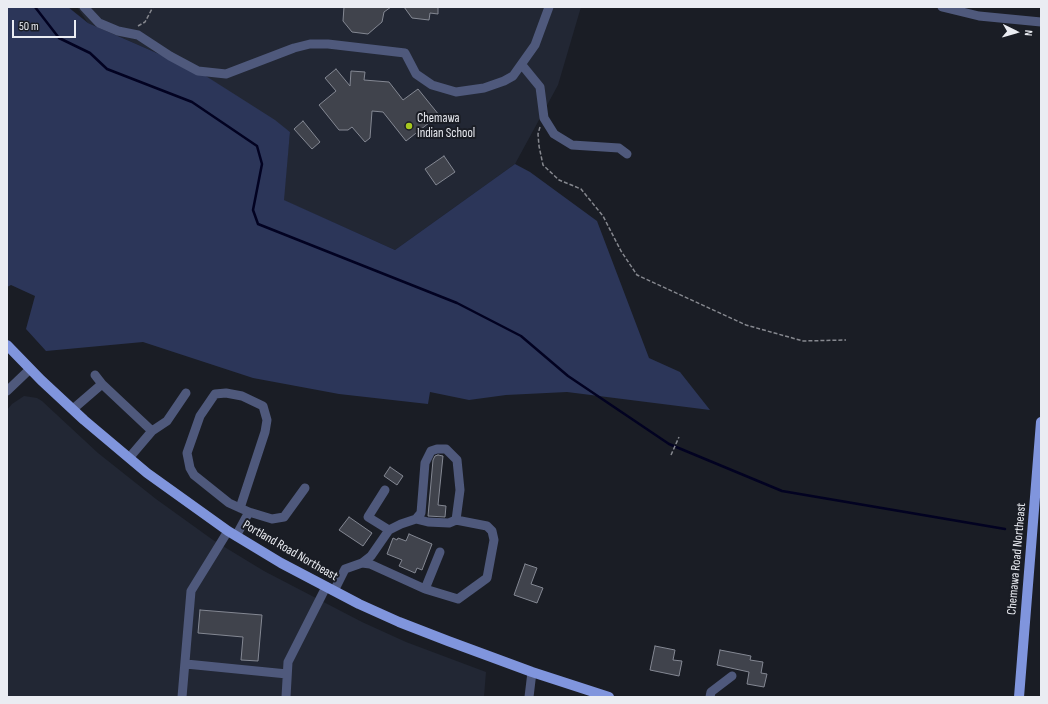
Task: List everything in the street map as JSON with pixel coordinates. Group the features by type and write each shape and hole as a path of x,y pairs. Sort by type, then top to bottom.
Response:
{"main road":[{"name":"Portland Road Northeast","path":"7,345 30,369 73,409 167,489 232,534 281,563 330,589 406,624 532,672 609,697"},
{"name":"Chemawa Road Northeast","path":"1019,697 1041,422"}],"street":[{"path":"84,7 99,23 118,31 138,35 185,65 198,71 226,74 310,44 328,44 405,53 416,74 432,85 456,92 484,88 513,76 535,45 549,7"},
{"path":"942,7 992,18 1041,22"},
{"path":"522,65 540,87 544,118 554,134 572,145 619,148 627,154"},
{"path":"7,391 30,369"},
{"path":"95,375 102,384 152,431"},
{"path":"73,409 102,384"},
{"path":"129,458 152,431 167,421 186,393"},
{"path":"240,508 265,432 267,420 263,406 242,396 226,393 215,394 200,416 187,453 190,468 194,475 229,503 240,508 249,512 272,519 284,518 305,488"},
{"path":"286,697 288,662 330,589 345,569 362,563 371,556 389,530 416,519 421,513 425,463 431,451 446,449 457,460 460,490 456,520"},
{"path":"385,490 368,517 389,530"},
{"path":"182,697 192,591 249,512"},
{"path":"362,563 370,564 425,590 458,599 487,578 494,540 492,531 487,526 456,520 449,523 428,522 416,519"},
{"path":"425,590 440,552"},
{"path":"186,664 287,674"},
{"path":"529,697 532,672"},
{"path":"710,697 711,692 732,676"}],"path":[{"path":"136,27 145,22 153,7"},
{"path":"544,118 538,134 539,146 544,165 559,180 581,189 603,216 621,252 637,275 746,325 803,341 846,340"},
{"path":"671,455 679,437"}],"shaded area":[{"path":"7,7 68,7 88,23 198,71 275,120 290,132 284,200 395,250 515,164 530,172 597,221 649,358 680,372 710,410 567,392 506,395 469,400 430,392 428,404 339,394 253,378 143,342 46,351 26,329 35,296 11,285 7,287"},
{"name":"Chemawa Indian School","path":"77,7 581,7 558,85 515,164 395,250 283,200 290,132 198,71 88,23"},
{"path":"24,396 37,398 42,401 98,453 156,499 213,540 264,571 362,622 406,642 486,672 484,697 7,697 7,410 12,404"}],"building":[{"path":"344,7 391,7 384,12 382,22 368,34 352,32 343,21"},
{"path":"404,7 438,7 438,14 430,13 429,20 412,18"},
{"path":"336,69 350,86 351,71 365,72 364,80 389,82 403,100 418,89 439,115 406,141 383,112 372,111 370,138 365,142 352,127 348,130 339,130 319,105 336,91 325,78"},
{"path":"303,121 320,142 312,149 294,129"},
{"path":"444,156 455,172 436,185 425,169"},
{"path":"435,456 443,456 438,505 446,506 445,517 428,516 433,460"},
{"path":"390,467 403,476 397,485 384,476"},
{"path":"349,517 372,533 363,546 339,530"},
{"path":"409,534 432,544 422,570 417,568 415,573 399,566 402,560 387,554 393,538 406,541"},
{"path":"525,564 537,568 531,584 543,588 537,603 514,595"},
{"path":"200,610 262,615 258,661 241,660 243,637 198,633"},
{"path":"655,646 675,650 673,660 682,661 679,676 650,670"},
{"path":"720,650 751,656 750,660 763,662 761,673 767,674 764,687 747,684 749,672 717,665"}],"waterway":[{"path":"35,7 59,38 90,53 107,69 192,102 257,146 262,164 253,210 258,224 457,303 521,336 568,376 669,444 782,491 1005,529"}],"place":[{"name":"Chemawa Indian School","path":"409,126"}]}
